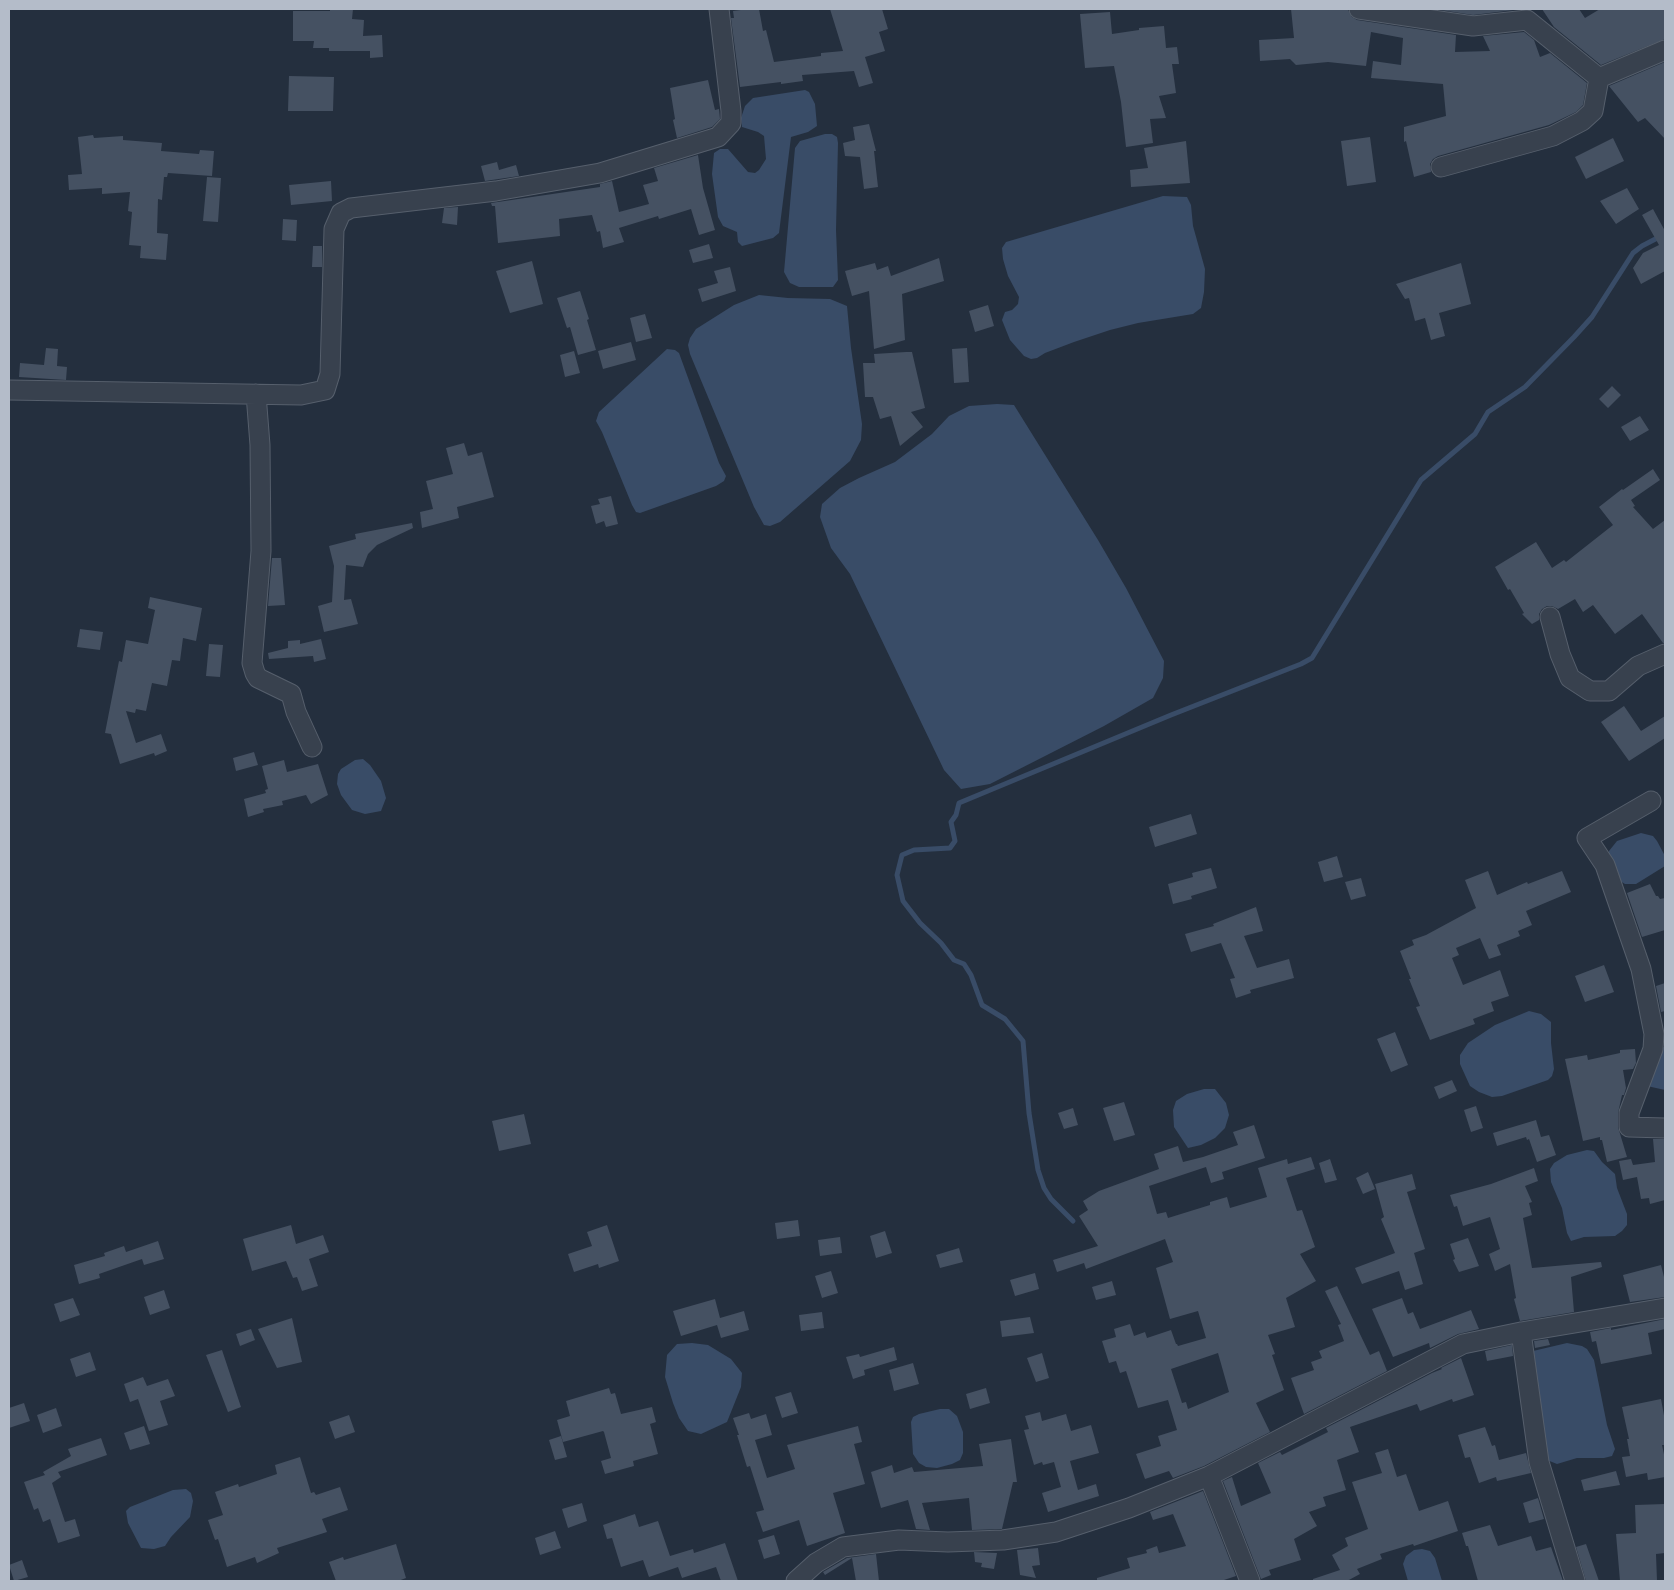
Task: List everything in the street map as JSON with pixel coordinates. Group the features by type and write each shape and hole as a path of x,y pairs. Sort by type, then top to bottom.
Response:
{"street":[{"path":"9,390 301,395 325,390 330,374 334,230 341,213 350,208 496,191 600,173 718,137 731,124 719,9"},
{"path":"1359,9 1473,26 1527,20 1599,78"},
{"path":"1599,78 1665,50"},
{"path":"1441,167 1553,136 1582,121 1592,112 1599,78"},
{"path":"256,394 260,445 261,551 252,663 254,673 258,678 291,694 296,712 312,747"},
{"path":"1550,617 1560,654 1570,678 1590,691 1609,691 1638,666 1665,654"},
{"path":"1652,801 1587,838 1604,865 1641,969 1654,1034 1653,1049 1629,1113 1629,1127 1665,1128"},
{"path":"796,1581 816,1562 844,1547 899,1540 948,1542 1003,1540 1056,1532 1129,1508 1209,1476 1463,1344 1521,1332 1665,1308"},
{"path":"1521,1332 1540,1462 1575,1581"},
{"path":"1209,1476 1250,1581"}],"water":[{"path":"805,90 809,92 815,104 817,126 808,132 791,137 779,233 773,238 742,246 738,242 737,232 723,226 718,217 712,174 714,153 720,149 728,149 748,172 755,173 766,159 764,136 742,127 741,118 745,106 753,98"},
{"path":"832,134 837,137 838,143 836,230 838,280 833,287 799,287 790,283 784,272 795,148 800,141"},
{"path":"1163,196 1187,197 1191,205 1193,226 1205,269 1201,308 1193,314 1138,323 1110,330 1045,353 1037,358 1031,359 1024,356 1010,340 1002,320 1005,312 1012,310 1018,304 1019,297 1008,276 1003,259 1002,248 1006,242"},
{"path":"759,295 830,299 847,306 862,424 861,440 850,461 780,522 770,526 764,525 754,507 690,354 688,345 696,329 734,305"},
{"path":"667,349 675,350 679,353 719,463 726,476 724,481 716,486 640,513 636,512 632,505 596,421 599,412"},
{"path":"1014,405 1098,540 1126,588 1164,661 1163,678 1153,698 1104,726 990,784 961,789 944,770 850,574 831,548 820,517 822,504 840,488 895,462 932,434 949,416 969,406"},
{"path":"363,759 370,765 381,781 386,798 381,811 365,814 352,810 341,795 337,784 338,774 341,769 355,760"},
{"path":"1641,833 1653,836 1657,841 1665,856 1665,866 1636,884 1625,884 1620,881 1609,856 1609,851 1617,841"},
{"path":"1529,1011 1541,1014 1551,1022 1554,1069 1552,1076 1548,1080 1502,1096 1492,1097 1470,1086 1460,1064 1460,1055 1468,1043 1495,1025"},
{"path":"1665,1046 1665,1090 1647,1086 1660,1050"},
{"path":"1204,1089 1215,1089 1226,1103 1229,1115 1225,1128 1215,1138 1201,1145 1188,1148 1174,1127 1173,1110 1176,1101 1187,1094"},
{"path":"1587,1150 1594,1151 1602,1162 1615,1174 1617,1188 1627,1214 1627,1225 1615,1236 1584,1237 1571,1241 1567,1233 1562,1208 1551,1182 1550,1169 1554,1163 1567,1155"},
{"path":"1567,1343 1587,1349 1594,1360 1607,1425 1615,1449 1612,1456 1604,1458 1577,1458 1557,1464 1547,1460 1533,1351"},
{"path":"677,1344 708,1345 731,1359 742,1373 741,1387 727,1422 701,1434 688,1431 679,1418 665,1377 667,1355"},
{"path":"949,1409 957,1416 963,1432 963,1453 960,1460 952,1464 937,1468 926,1467 919,1463 913,1454 911,1422 913,1417 919,1414"},
{"path":"186,1489 191,1493 193,1501 190,1517 165,1546 154,1549 141,1548 128,1523 126,1511 130,1507 173,1490"},
{"path":"1414,1550 1430,1551 1435,1558 1442,1581 1408,1581 1403,1564 1406,1556"}],"building":[{"path":"330,9 353,9 352,19 364,20 363,36 382,35 383,57 370,58 370,51 329,51 329,48 313,48 314,41 293,41 293,11 330,11"},
{"path":"759,9 763,31 766,30 774,62 843,51 830,9 882,9 888,29 879,32 885,51 865,57 873,83 859,87 854,71 802,75 803,81 740,87 731,18 734,18 733,11"},
{"path":"1291,9 1348,10 1352,17 1357,20 1456,35 1455,52 1490,51 1483,36 1524,32 1534,40 1540,57 1550,53 1587,83 1583,105 1576,112 1549,125 1438,156 1430,164 1431,172 1414,177 1406,141 1404,142 1404,127 1446,116 1443,84 1371,78 1373,61 1401,65 1403,38 1371,32 1366,66 1328,62 1296,65 1290,59 1260,61 1259,40 1294,38"},
{"path":"1434,9 1522,9 1473,15"},
{"path":"1542,9 1579,9 1585,18 1600,9 1665,9 1665,39 1601,65 1554,27"},
{"path":"1110,12 1112,34 1139,30 1139,28 1164,26 1166,48 1177,47 1179,64 1172,64 1176,93 1159,96 1166,118 1150,119 1153,143 1126,147 1121,102 1114,66 1085,68 1080,14"},
{"path":"1665,62 1665,139 1645,118 1638,122 1609,86"},
{"path":"289,76 334,77 333,111 288,111"},
{"path":"708,80 715,110 719,109 720,119 712,127 677,138 670,88"},
{"path":"869,124 876,151 874,151 878,187 864,189 860,157 845,156 843,143 855,140 853,127"},
{"path":"93,135 94,138 123,136 123,140 162,143 161,151 199,154 200,150 214,151 212,176 168,173 167,177 164,177 162,200 158,199 157,233 168,234 166,260 140,258 141,246 129,245 132,212 128,211 130,192 102,194 102,188 69,190 68,175 82,174 78,137"},
{"path":"1370,137 1376,182 1347,186 1341,141"},
{"path":"1613,138 1624,161 1586,179 1575,157"},
{"path":"1186,141 1190,183 1131,187 1130,170 1148,168 1144,148"},
{"path":"698,155 703,188 715,230 699,235 691,209 659,219 658,216 619,228 624,242 603,248 600,231 597,232 592,215 559,219 560,236 498,243 495,206 492,206 491,203 600,187 600,184 612,181 619,212 649,204 643,185 658,181 654,168"},
{"path":"497,162 499,170 516,165 519,176 485,181 481,166"},
{"path":"207,177 221,178 218,222 203,221"},
{"path":"331,181 332,201 291,205 289,185"},
{"path":"1627,188 1639,209 1616,224 1600,201"},
{"path":"458,207 457,225 442,223 444,208"},
{"path":"1653,209 1665,231 1665,271 1641,284 1633,268 1643,253 1659,245 1642,215"},
{"path":"283,219 297,220 296,241 282,240"},
{"path":"709,244 713,258 693,263 689,250"},
{"path":"313,246 322,246 322,267 312,267"},
{"path":"939,258 944,281 902,294 905,340 874,349 869,291 852,296 845,271 875,263 877,270 888,266 891,276"},
{"path":"532,261 543,304 510,313 496,271"},
{"path":"1461,263 1471,304 1439,313 1445,336 1431,340 1425,318 1415,321 1409,298 1405,299 1396,284"},
{"path":"730,267 736,291 702,302 698,289 718,283 714,271"},
{"path":"580,291 596,350 578,355 570,327 567,328 557,298"},
{"path":"988,305 994,326 975,332 969,311"},
{"path":"645,314 652,338 636,342 630,318"},
{"path":"631,342 636,360 603,369 598,351"},
{"path":"46,348 58,349 57,366 67,367 66,380 19,377 20,363 44,365"},
{"path":"967,348 969,382 954,383 952,349"},
{"path":"574,351 580,373 565,377 560,355"},
{"path":"912,352 925,408 911,412 923,427 900,446 891,416 880,419 873,397 865,397 863,363 875,363 874,354"},
{"path":"1612,386 1621,395 1608,408 1599,399"},
{"path":"1640,416 1649,430 1630,441 1621,427"},
{"path":"464,443 468,456 482,452 494,497 457,507 459,518 422,528 420,512 433,509 426,481 453,474 446,448"},
{"path":"1653,469 1660,480 1631,500 1635,506 1633,507 1653,529 1665,520 1665,643 1663,643 1642,614 1615,634 1593,605 1583,612 1575,599 1558,609 1547,606 1539,614 1539,620 1532,624 1522,614 1524,613 1495,567 1536,542 1552,568 1564,560 1566,562 1613,525 1599,507"},
{"path":"611,496 618,524 606,527 604,521 596,524 591,506 600,504 598,499"},
{"path":"412,523 413,528 377,545 368,554 363,567 346,565 344,600 351,599 358,624 324,632 318,606 332,602 334,566 329,546 356,539 355,534"},
{"path":"272,558 281,558 285,605 268,606"},
{"path":"150,597 202,608 196,641 183,638 180,661 172,660 167,686 152,683 146,711 136,709 135,713 126,711 136,743 161,734 167,751 155,756 154,753 120,764 111,734 105,733 119,661 122,662 126,640 148,644 155,610 148,608"},
{"path":"80,629 103,632 100,650 77,647"},
{"path":"321,639 326,659 314,662 313,656 269,659 268,653 288,648 288,641 300,640 300,644"},
{"path":"209,644 223,645 220,677 206,676"},
{"path":"1624,706 1641,731 1665,716 1665,738 1629,761 1601,722"},
{"path":"254,752 258,765 236,771 233,758"},
{"path":"284,760 287,772 318,764 328,795 311,804 306,795 282,801 283,805 263,809 264,812 248,817 244,799 266,793 265,790 268,789 262,766"},
{"path":"1191,814 1197,834 1155,847 1149,827"},
{"path":"1337,856 1343,877 1324,882 1318,862"},
{"path":"1211,868 1217,888 1191,896 1192,899 1173,904 1168,884 1193,877 1192,873"},
{"path":"1488,871 1497,895 1527,882 1528,884 1562,871 1571,892 1526,911 1532,925 1518,931 1520,936 1497,945 1501,955 1489,959 1480,938 1456,948 1459,955 1452,958 1463,985 1500,970 1509,996 1491,1002 1494,1011 1473,1019 1475,1024 1430,1040 1416,1007 1420,1006 1400,951 1414,945 1412,940 1426,935 1476,908 1465,880"},
{"path":"1361,878 1366,896 1351,900 1345,882"},
{"path":"1650,884 1656,896 1660,899 1665,898 1665,930 1642,937 1627,893"},
{"path":"1256,907 1263,931 1244,936 1257,968 1289,959 1294,978 1250,990 1251,993 1236,998 1230,979 1235,978 1221,943 1191,952 1185,934 1214,926 1213,924"},
{"path":"1604,965 1614,992 1585,1002 1575,976"},
{"path":"1665,983 1665,1011 1661,1012 1656,986"},
{"path":"1395,1032 1408,1065 1391,1072 1377,1039"},
{"path":"1635,1049 1636,1063 1633,1069 1623,1070 1626,1088 1624,1095 1622,1095 1618,1113 1618,1127 1627,1157 1607,1162 1600,1137 1583,1141 1565,1059 1587,1055 1588,1060 1620,1053 1620,1050"},
{"path":"1452,1080 1457,1091 1439,1099 1434,1087"},
{"path":"1124,1102 1135,1135 1114,1141 1103,1108"},
{"path":"1476,1106 1483,1128 1471,1132 1464,1110"},
{"path":"1073,1108 1078,1125 1064,1129 1058,1113"},
{"path":"524,1114 531,1144 499,1151 492,1121"},
{"path":"1536,1120 1541,1137 1549,1135 1556,1155 1537,1162 1529,1139 1527,1140 1526,1137 1497,1146 1493,1133"},
{"path":"1254,1125 1265,1158 1222,1172 1224,1179 1211,1183 1206,1167 1149,1186 1157,1214 1166,1212 1168,1218 1210,1205 1210,1202 1227,1197 1230,1208 1267,1197 1258,1168 1287,1159 1288,1164 1311,1157 1315,1169 1286,1178 1297,1211 1302,1210 1315,1247 1300,1254 1316,1281 1286,1298 1295,1327 1268,1335 1275,1354 1272,1355 1284,1390 1256,1403 1270,1432 1204,1466 1173,1478 1169,1471 1145,1479 1136,1454 1161,1446 1158,1436 1177,1430 1168,1400 1138,1408 1126,1371 1120,1373 1116,1361 1109,1363 1102,1341 1116,1337 1114,1329 1130,1324 1134,1336 1145,1332 1147,1338 1171,1330 1178,1346 1206,1338 1198,1311 1170,1319 1156,1268 1173,1262 1165,1239 1086,1269 1084,1263 1057,1272 1053,1260 1098,1246 1079,1216 1088,1210 1083,1201 1099,1191 1159,1169 1154,1154 1178,1146 1183,1162 1238,1145 1233,1132","holes":["1218,1353 1229,1392 1188,1409 1186,1402 1182,1403 1171,1369"]},
{"path":"1653,1139 1665,1139 1665,1200 1650,1204 1649,1198 1641,1199 1637,1177 1623,1180 1619,1161 1631,1159 1633,1165 1655,1162"},
{"path":"1330,1159 1337,1180 1325,1183 1319,1163"},
{"path":"1534,1168 1538,1181 1525,1186 1532,1202 1529,1203 1532,1215 1523,1218 1532,1268 1601,1262 1602,1267 1571,1277 1574,1312 1520,1321 1514,1299 1516,1298 1510,1264 1495,1271 1489,1254 1500,1249 1490,1217 1463,1226 1457,1206 1454,1207 1450,1195 1491,1184"},
{"path":"1368,1172 1375,1189 1363,1194 1356,1178"},
{"path":"1412,1174 1416,1189 1407,1192 1425,1249 1414,1253 1423,1284 1405,1290 1399,1271 1362,1284 1355,1268 1395,1253 1381,1219 1384,1217 1375,1184"},
{"path":"798,1220 800,1236 777,1239 775,1223"},
{"path":"291,1225 296,1244 323,1235 329,1252 309,1259 318,1286 302,1291 297,1277 293,1278 286,1261 252,1271 243,1239"},
{"path":"607,1225 619,1261 599,1268 598,1264 574,1272 568,1254 592,1246 587,1232"},
{"path":"885,1231 892,1253 876,1258 870,1236"},
{"path":"840,1237 842,1253 820,1256 818,1240"},
{"path":"1468,1238 1479,1266 1459,1272 1453,1260 1455,1259 1450,1244"},
{"path":"158,1241 164,1259 144,1265 142,1259 99,1274 100,1278 79,1284 74,1265 105,1256 104,1253 124,1246 126,1252"},
{"path":"959,1248 963,1262 940,1268 936,1255"},
{"path":"1661,1265 1665,1281 1665,1297 1630,1302 1623,1275"},
{"path":"831,1271 838,1293 822,1298 815,1276"},
{"path":"1035,1273 1039,1289 1015,1296 1010,1280"},
{"path":"1112,1281 1116,1295 1096,1300 1092,1287"},
{"path":"1337,1286 1370,1355 1379,1351 1387,1371 1304,1414 1291,1378 1314,1370 1311,1362 1322,1358 1319,1351 1344,1341 1338,1325 1341,1324 1325,1291"},
{"path":"164,1290 170,1308 150,1315 144,1297"},
{"path":"73,1298 80,1315 60,1322 54,1304"},
{"path":"1402,1298 1408,1314 1413,1312 1420,1329 1471,1310 1479,1329 1458,1334 1430,1348 1429,1343 1393,1357 1372,1309"},
{"path":"715,1299 720,1318 744,1311 749,1330 721,1338 717,1325 681,1336 673,1311"},
{"path":"822,1312 824,1328 801,1331 799,1315"},
{"path":"1030,1317 1034,1333 1002,1337 1000,1321"},
{"path":"292,1318 302,1362 277,1368 258,1329"},
{"path":"1665,1319 1665,1329 1648,1333 1652,1354 1601,1364 1596,1341 1592,1342 1590,1332 1611,1328 1611,1330"},
{"path":"251,1329 255,1340 240,1346 236,1334"},
{"path":"1548,1339 1550,1345 1535,1348 1534,1341"},
{"path":"1512,1345 1513,1356 1487,1361 1485,1351"},
{"path":"894,1347 897,1360 864,1370 865,1375 853,1379 846,1357 859,1354 860,1357"},
{"path":"222,1350 241,1407 228,1412 206,1355"},
{"path":"90,1352 96,1370 76,1377 70,1359"},
{"path":"1042,1353 1049,1378 1036,1382 1027,1358"},
{"path":"1461,1358 1474,1395 1453,1402 1452,1399 1420,1411 1417,1404 1350,1427 1359,1452 1337,1460 1346,1490 1323,1497 1326,1506 1309,1512 1317,1526 1294,1539 1301,1560 1269,1570 1271,1575 1261,1579 1223,1481 1232,1477 1241,1506 1271,1493 1258,1463 1280,1452 1282,1455 1328,1432 1326,1428"},
{"path":"913,1363 919,1384 894,1391 889,1370"},
{"path":"143,1377 147,1386 168,1379 175,1396 160,1401 168,1425 149,1431 138,1399 130,1402 124,1384"},
{"path":"609,1388 611,1394 615,1393 621,1414 652,1407 656,1422 650,1424 658,1454 633,1461 634,1466 605,1474 601,1461 611,1458 604,1432 563,1442 557,1420 570,1416 566,1401"},
{"path":"986,1388 990,1403 970,1409 966,1394"},
{"path":"791,1392 798,1413 782,1418 775,1397"},
{"path":"1661,1399 1665,1421 1665,1445 1662,1445 1665,1459 1665,1477 1648,1480 1647,1473 1626,1477 1622,1457 1630,1456 1627,1439 1629,1439 1622,1407"},
{"path":"24,1403 30,1421 9,1428 9,1408"},
{"path":"56,1408 62,1426 43,1433 37,1415"},
{"path":"1040,1412 1042,1421 1066,1414 1071,1431 1091,1425 1099,1453 1070,1461 1078,1490 1096,1484 1099,1496 1048,1512 1042,1493 1061,1487 1054,1462 1043,1465 1042,1462 1034,1465 1024,1430 1029,1429 1025,1416"},
{"path":"749,1413 751,1419 766,1414 772,1435 755,1440 767,1478 795,1469 787,1445 858,1426 862,1442 854,1444 865,1484 833,1493 845,1533 807,1546 799,1520 763,1532 756,1512 764,1510 750,1466 747,1467 733,1418"},
{"path":"349,1415 355,1432 335,1439 329,1422"},
{"path":"144,1426 150,1444 130,1450 124,1433"},
{"path":"1485,1427 1492,1446 1495,1445 1499,1460 1526,1453 1531,1473 1497,1481 1496,1477 1479,1483 1470,1457 1465,1458 1458,1435"},
{"path":"561,1436 567,1457 555,1460 549,1440"},
{"path":"101,1438 107,1455 58,1472 61,1477 52,1483 65,1522 75,1519 80,1536 58,1543 50,1519 43,1522 38,1508 34,1510 24,1482 45,1475 43,1472 71,1456 68,1449"},
{"path":"1011,1439 1017,1482 1013,1482 1002,1529 972,1530 969,1498 922,1503 930,1530 916,1529 908,1500 881,1508 871,1472 892,1465 894,1473 912,1467 914,1472 983,1466 979,1444"},
{"path":"1388,1449 1397,1477 1406,1474 1419,1511 1448,1501 1458,1531 1414,1546 1413,1544 1380,1554 1382,1559 1357,1569 1360,1574 1347,1581 1313,1581 1313,1579 1340,1570 1332,1555 1348,1546 1345,1538 1368,1529 1352,1482 1382,1473 1375,1453"},
{"path":"300,1457 311,1493 314,1492 316,1495 340,1487 348,1510 322,1519 327,1532 277,1548 279,1553 257,1563 255,1557 227,1567 218,1539 215,1540 208,1520 223,1515 215,1492 238,1484 239,1487 277,1474 275,1465"},
{"path":"1616,1471 1620,1485 1584,1491 1581,1480"},
{"path":"1203,1491 1236,1576 1221,1581 1097,1581 1097,1578 1130,1568 1127,1558 1147,1553 1146,1550 1157,1546 1159,1553 1186,1546 1173,1514 1153,1520 1150,1512"},
{"path":"1538,1498 1544,1519 1529,1523 1523,1503"},
{"path":"582,1503 587,1521 568,1528 562,1509"},
{"path":"1665,1504 1665,1553 1656,1554 1657,1581 1620,1581 1616,1534 1636,1533 1635,1505"},
{"path":"635,1514 639,1527 658,1521 670,1556 693,1549 694,1553 725,1543 738,1581 721,1581 716,1567 682,1578 678,1567 649,1577 643,1560 621,1567 612,1538 607,1539 603,1525"},
{"path":"1490,1525 1498,1546 1531,1536 1536,1551 1551,1547 1563,1581 1478,1581 1468,1546 1466,1546 1462,1533"},
{"path":"555,1531 561,1548 540,1555 535,1538"},
{"path":"774,1535 780,1554 764,1559 758,1540"},
{"path":"396,1544 406,1578 398,1581 336,1581 329,1562 343,1557 344,1560"},
{"path":"1586,1544 1599,1581 1586,1581 1576,1547"},
{"path":"1038,1548 1040,1565 1032,1566 1036,1578 1020,1575 1017,1550"},
{"path":"974,1552 997,1553 994,1569 981,1567 982,1563 975,1562"},
{"path":"876,1554 879,1581 856,1581 852,1558 825,1575 823,1572 847,1558"},
{"path":"22,1560 28,1577 14,1581 9,1565"}],"waterway":[{"path":"1073,1221 1051,1199 1044,1188 1038,1170 1029,1113 1023,1041 1005,1019 982,1005 971,975 964,964 954,960 941,943 920,923 903,901 897,875 902,855 914,850 950,848 955,841 951,822 956,815 959,803 1312,658 1421,480 1475,434 1488,412 1525,387 1574,337 1592,317 1633,253 1665,234"}]}
